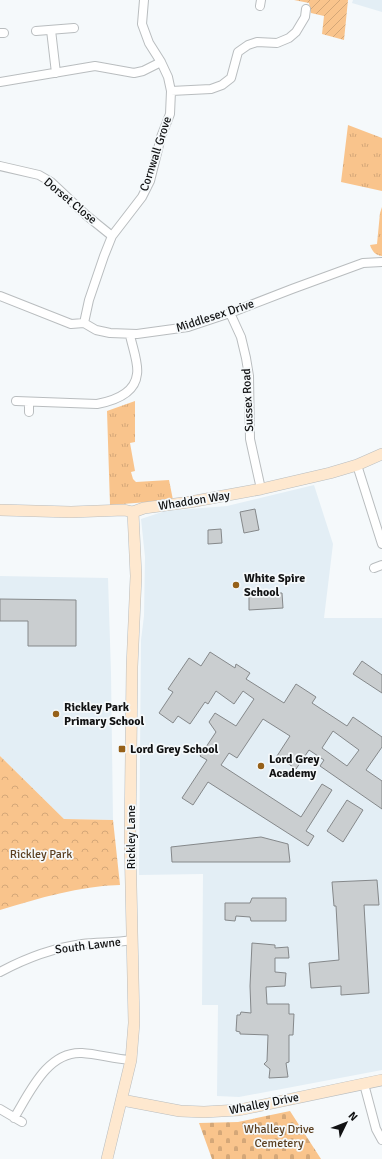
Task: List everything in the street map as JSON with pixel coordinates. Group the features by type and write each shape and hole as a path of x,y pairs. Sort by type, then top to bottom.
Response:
{"street":[{"name":"Cornwall Grove","path":"84,323 89,300 112,236 142,197 150,181 161,137 170,114 171,91 168,77 161,62 148,43 142,24 144,0"},
{"path":"171,91 211,89 222,85 231,78 238,52 248,45 257,42 276,43 288,38 296,32 305,17 306,9"},
{"path":"36,31 74,28"},
{"path":"51,30 56,73"},
{"path":"0,82 95,66 134,73 143,71 161,62"},
{"name":"Dorset Close","path":"0,166 39,175 51,182 86,215 112,236"},
{"name":"Middlesex Drive","path":"0,296 71,324 84,323 96,330 130,335 188,327 230,313 292,288 363,263 382,262"},
{"name":"Sussex Road","path":"230,313 241,337 246,358 249,376 250,440 261,489"},
{"path":"16,401 97,404 108,402 123,395 134,383 137,375 137,368 130,335"},
{"path":"29,402 29,412"},
{"name":"Whaddon Way","path":"0,510 71,512 124,510 133,512 144,508 190,502 261,489 330,473 357,465 382,454"},
{"path":"357,465 382,544"},
{"name":"Rickley Lane","path":"107,1159 131,1060 134,1023 130,840 132,666 136,576 133,512"},
{"path":"374,568 382,565"},
{"name":"South Lawne","path":"0,972 19,962 50,950 83,944 132,940"},
{"path":"14,1118 43,1071 52,1062 67,1055 80,1052 131,1060"},
{"name":"Whalley Drive","path":"122,1100 180,1111 225,1112 382,1080"},
{"path":"364,1084 376,1129 382,1140"},
{"path":"0,1109 22,1122"}],"shaded area":[{"path":"353,0 382,0 382,12 352,3"},
{"path":"314,485 333,544 324,618 382,618 382,1070 239,1097 217,1096 218,1005 202,1005 203,874 139,875 141,640 144,616 145,557 141,519 165,511 227,506"},
{"name":"Rickley Park Primary School","path":"0,576 108,578 113,820 64,819 0,756"}],"green space":[{"path":"294,0 348,0 344,40 322,34 324,16 311,13 309,3"},
{"path":"348,125 382,138 382,191 341,182"},
{"path":"382,207 382,256 377,255 370,245 377,244"},
{"path":"135,401 135,442 130,443 135,471 131,472 133,479 136,482 169,480 173,500 110,505 107,411"},
{"name":"Rickley Park","path":"0,756 64,819 113,820 120,885 75,890 0,910"},
{"name":"Whalley Drive Cemetery","path":"290,1111 321,1159 212,1159 199,1123 238,1122"}],"building":[{"path":"255,509 259,530 244,533 240,512"},
{"path":"221,529 222,543 208,544 208,530"},
{"path":"282,593 283,608 249,610 249,594"},
{"path":"0,599 76,600 76,646 28,646 28,621 0,621"},
{"path":"210,652 235,668 236,664 250,673 246,679 284,703 296,684 316,697 312,703 347,726 353,717 382,737 382,747 366,770 382,781 382,809 320,766 324,760 309,750 296,769 277,756 290,736 263,719 237,758 229,753 221,765 301,817 322,784 332,790 306,831 314,836 308,846 208,782 193,805 182,798 207,760 200,756 216,732 209,722 215,713 236,726 254,699 243,691 234,704 216,691 208,704 205,702 190,724 178,716 173,723 159,713 173,692 168,689 189,658 201,666","holes":["333,731 359,750 347,766 322,748"]},
{"path":"362,661 382,675 382,693 353,674"},
{"path":"347,800 363,810 343,842 327,831"},
{"path":"261,837 288,844 290,862 172,862 171,847"},
{"path":"377,880 379,905 364,905 369,993 341,995 341,986 311,988 309,963 339,960 336,906 334,906 332,882"},
{"path":"252,898 286,898 286,921 251,921 250,917 236,916 235,921 225,920 225,903 250,903"},
{"path":"252,943 275,945 275,948 288,947 289,958 275,958 275,972 286,973 285,986 266,987 267,1004 289,1004 289,1014 294,1014 293,1035 289,1035 289,1062 286,1063 288,1077 269,1078 270,1069 264,1064 267,1061 268,1035 240,1034 240,1032 236,1031 237,1015 240,1015 241,1012 251,1013 250,986"}],"place":[{"name":"White Spire School","path":"236,585"},
{"name":"Rickley Park Primary School","path":"56,714"},
{"name":"Lord Grey School","path":"122,749"},
{"name":"Lord Grey Academy","path":"261,766"}]}
